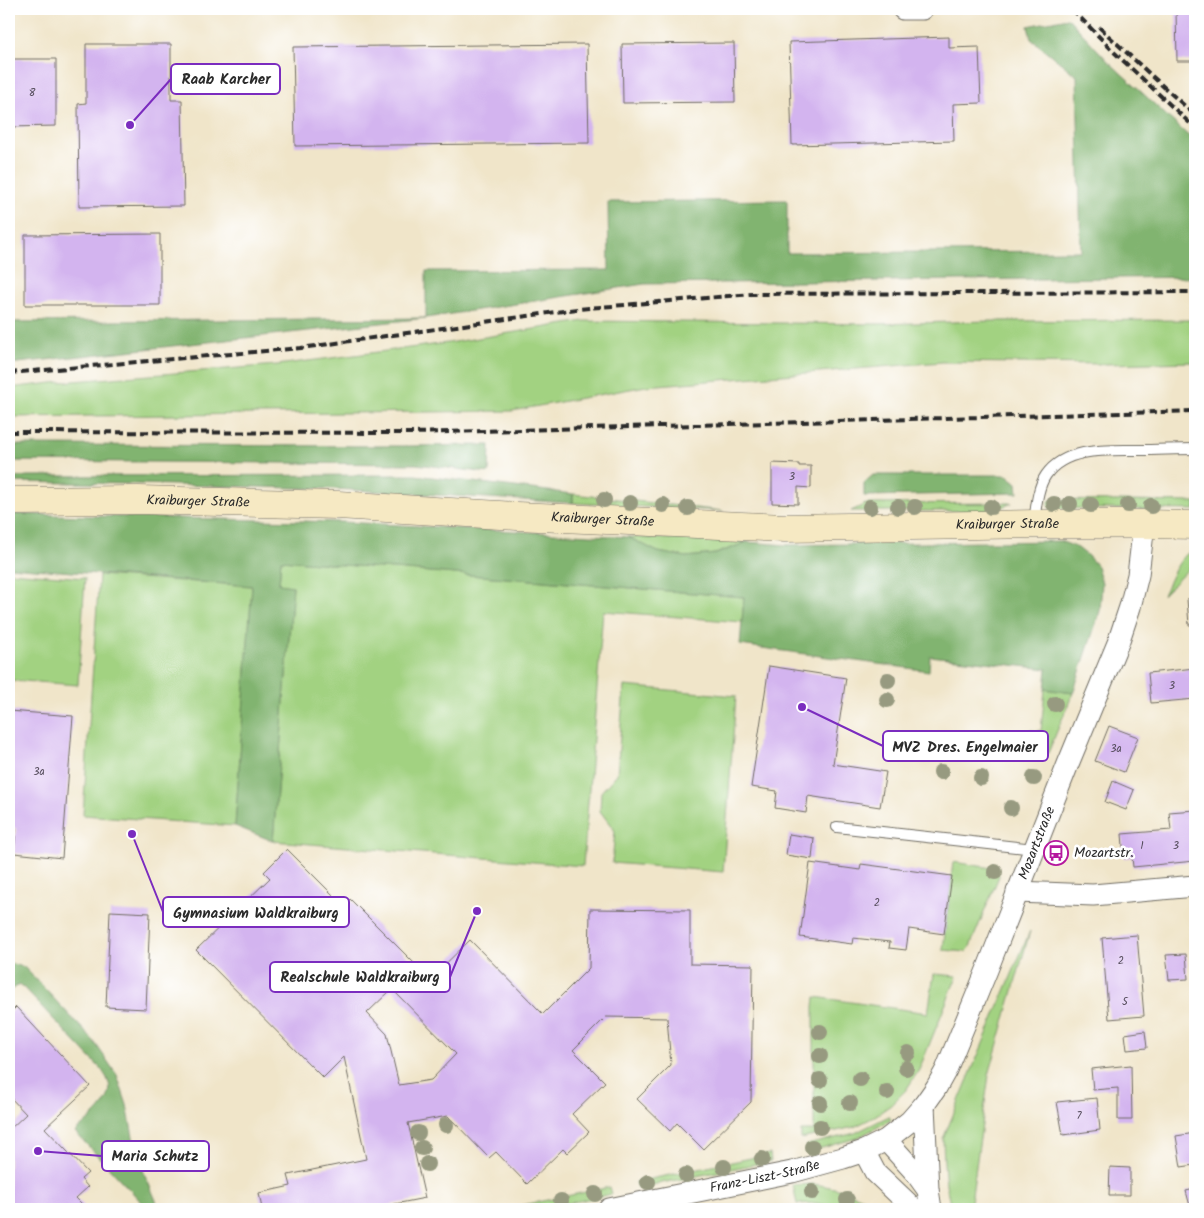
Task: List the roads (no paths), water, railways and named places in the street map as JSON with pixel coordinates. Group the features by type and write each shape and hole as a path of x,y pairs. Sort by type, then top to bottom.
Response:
{"main road":[{"name":"Kraiburger Straße","path":"9,501 138,500 338,505 517,516 785,528 1034,524 1195,526"}],"street":[{"path":"903,9 922,9"},
{"name":"Mozartstraße","path":"886,1140 910,1121 936,1088 946,1070 1118,643 1138,576 1144,524"},
{"path":"1017,892 1092,895 1195,886"},
{"path":"924,1104 930,1200"},
{"path":"886,1140 915,1172 930,1200"},
{"name":"Franz-Liszt-Straße","path":"609,1209 792,1172 864,1152 886,1140"},
{"path":"864,1152 875,1172 914,1209"}],"lane":[{"path":"1034,524 1038,496 1045,476 1054,465 1071,456 1095,450 1195,449"},
{"path":"837,827 1034,849"}],"railway":[{"path":"1072,9 1115,53 1195,128"},
{"path":"1099,27 1195,115"},
{"path":"9,373 301,348 577,309 752,294 1195,292"},
{"path":"9,432 412,433 1195,411"}],"place":[{"name":"Raab Karcher","path":"130,125"},
{"name":"MVZ Dres. Engelmaier","path":"802,707"},
{"name":"Gymnasium Waldkraiburg","path":"132,834"},
{"name":"Mozartstr.","path":"1056,853"},
{"name":"Realschule Waldkraiburg","path":"477,911"},
{"name":"Maria Schutz","path":"38,1151"}]}
